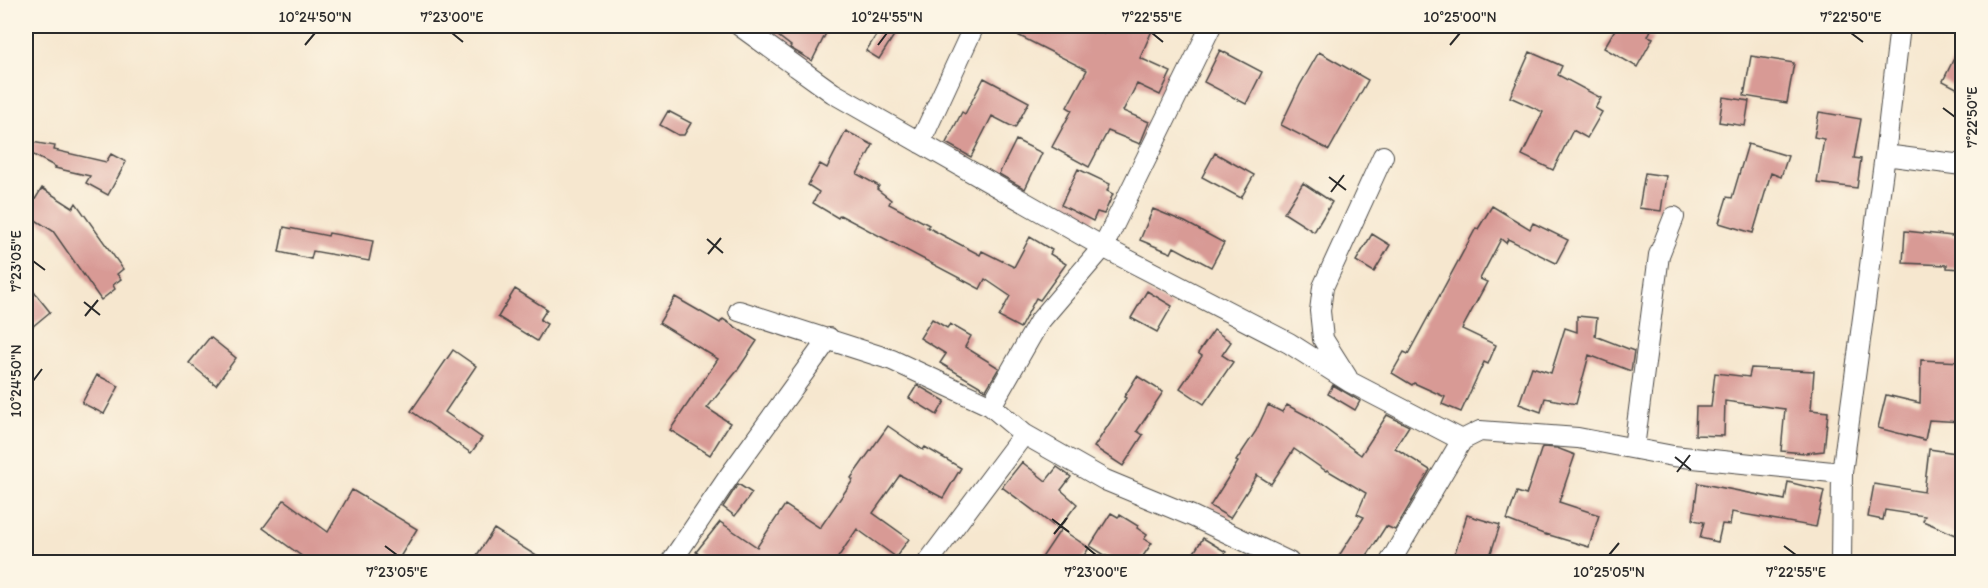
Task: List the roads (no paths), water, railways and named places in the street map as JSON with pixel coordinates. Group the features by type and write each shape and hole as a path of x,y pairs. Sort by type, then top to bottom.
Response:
{"street":[{"path":"740,26 833,93 1103,247 1289,343 1350,382 1462,440"},
{"path":"920,142 974,26"},
{"path":"991,406 1039,322 1103,247 1211,26"},
{"path":"1841,562 1842,473 1900,26"},
{"path":"1885,155 1962,165"},
{"path":"1350,382 1323,339 1320,311 1323,287 1383,156"},
{"path":"1634,448 1659,255 1674,217"},
{"path":"739,311 892,360 991,406 1024,434 1105,480 1192,516 1289,562"},
{"path":"671,562 730,474 829,338"},
{"path":"1390,562 1462,440 1480,431 1578,438 1673,456 1842,473"},
{"path":"928,562 1024,434"}]}
